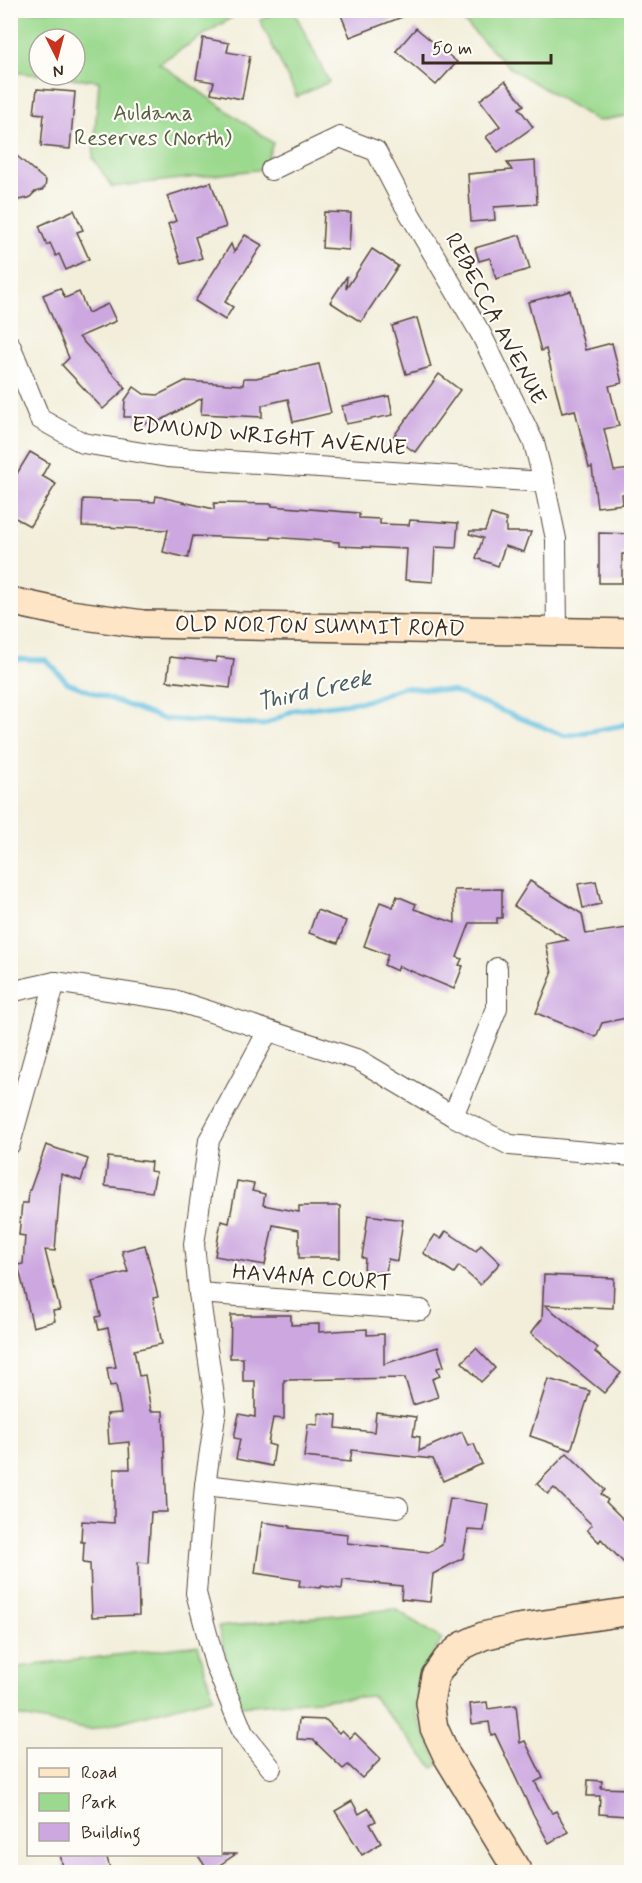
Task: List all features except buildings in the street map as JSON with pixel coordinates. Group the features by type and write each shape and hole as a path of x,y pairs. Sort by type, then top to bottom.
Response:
{"main road":[{"name":"OLD NORTON SUMMIT ROAD","path":"10,601 70,614 143,624 632,633"},
{"path":"518,1872 447,1756 434,1728 430,1703 434,1680 447,1659 462,1646 483,1636 517,1628 632,1611"}],"street":[{"name":"REBECCA AVENUE","path":"272,170 340,137 376,151 401,199 481,334 534,443 556,539 557,632"},
{"name":"EDMUND WRIGHT AVENUE","path":"10,345 40,419 83,443 167,458 544,482"},
{"path":"453,1116 497,1008 497,968"},
{"path":"10,992 55,982 174,1000 359,1060 453,1116 510,1145 632,1156"},
{"path":"10,1143 55,982"},
{"path":"268,1030 209,1140 194,1244 216,1410 205,1485 196,1593 215,1664 243,1733 271,1768"},
{"name":"HAVANA COURT","path":"199,1293 421,1310"},
{"path":"205,1485 398,1507"}],"green space":[{"name":"Auldana Reserves (North)","path":"11,11 242,11 159,63 273,143 264,169 112,187 93,158 99,81 87,80 87,27 27,27 27,74 11,72"},
{"path":"280,11 294,11 329,82 297,97 260,20"},
{"path":"453,11 631,11 631,115 597,121 510,68"},
{"path":"395,1609 442,1639 418,1681 416,1715 439,1764 433,1768 372,1696 239,1706 218,1627"},
{"path":"198,1645 213,1697 90,1730 11,1715 11,1668"}],"waterway":[{"name":"Third Creek","path":"10,659 46,660 68,683 163,719 264,725 294,710 366,701 402,687 452,691 565,736 632,722"}]}
